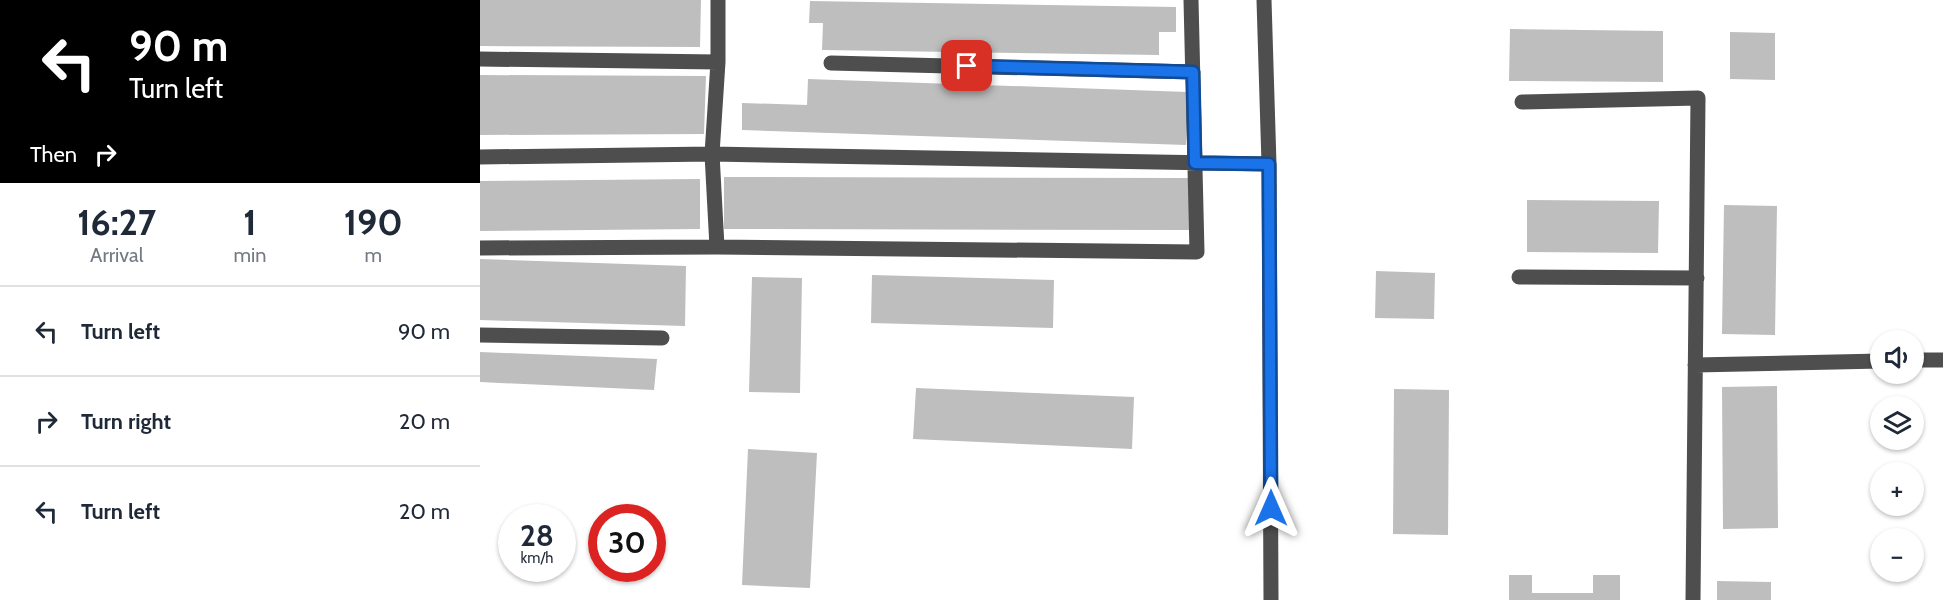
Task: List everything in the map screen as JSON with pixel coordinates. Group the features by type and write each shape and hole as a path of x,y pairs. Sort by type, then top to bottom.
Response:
{"street":[{"path":"717,247 712,154 718,62 718,0"},
{"path":"480,248 717,247 1197,252 1191,0"},
{"path":"1264,0 1269,164 1271,600"},
{"path":"480,59 718,62"},
{"path":"831,63 1193,72"},
{"path":"1522,102 1698,98 1693,600"},
{"path":"480,157 712,154 1269,164"},
{"path":"1519,277 1697,278"},
{"path":"480,335 662,339"},
{"path":"1924,360 1943,360"},
{"path":"1695,365 1870,361"}],"building":[{"path":"480,0 701,0 700,47 480,46"},
{"path":"810,1 1176,7 1176,32 1159,32 1159,55 822,50 823,23 809,23"},
{"path":"1510,29 1663,31 1663,82 1509,81"},
{"path":"1730,32 1775,33 1775,80 1730,79"},
{"path":"480,75 706,76 704,134 480,135"},
{"path":"808,79 1188,92 1186,145 742,130 742,103 807,105"},
{"path":"724,177 1190,178 1190,230 724,229"},
{"path":"700,179 700,229 480,231 480,181"},
{"path":"1527,200 1659,201 1658,253 1527,252"},
{"path":"1724,205 1777,206 1775,335 1722,334"},
{"path":"480,259 686,266 685,326 480,320"},
{"path":"1376,271 1435,273 1434,319 1375,318"},
{"path":"872,275 1054,280 1053,328 871,323"},
{"path":"752,277 802,278 800,393 749,392"},
{"path":"480,352 657,359 654,390 480,382"},
{"path":"1777,386 1778,528 1723,529 1722,387"},
{"path":"916,388 1134,397 1132,449 913,439"},
{"path":"1394,389 1449,390 1448,535 1393,534"},
{"path":"748,449 817,453 810,588 742,585"},
{"path":"1509,575 1532,575 1532,593 1593,593 1593,575 1620,575 1620,600 1509,600"},
{"path":"1717,581 1771,582 1771,600 1717,600"}],"route":[{"path":"967,66 1193,72 1195,163 1269,164 1271,508"}]}
